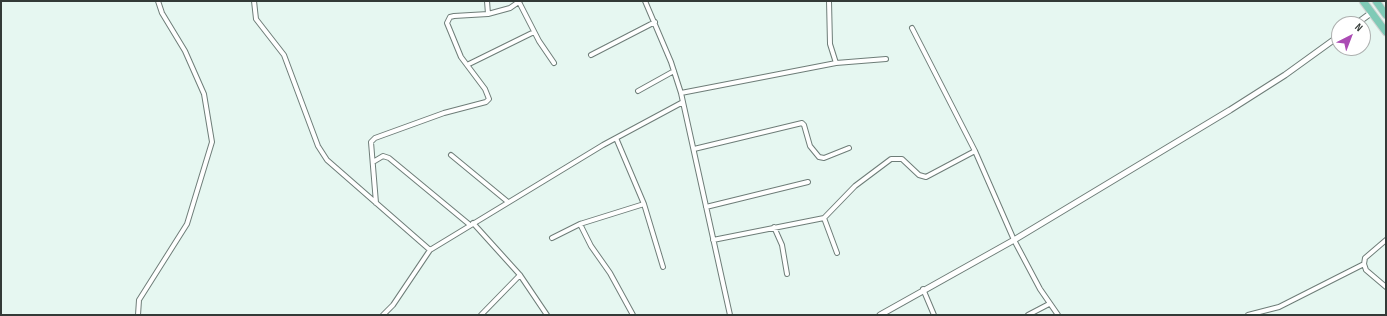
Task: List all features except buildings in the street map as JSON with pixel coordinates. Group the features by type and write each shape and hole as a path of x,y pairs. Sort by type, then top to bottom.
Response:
{"highway":[{"path":"1363,1 1386,32"},
{"path":"1381,3 1386,15"}],"street":[{"path":"138,315 139,300 186,224 212,142 204,94 185,51 162,13 158,1"},
{"path":"254,1 256,18 284,55 318,146 327,160 430,250"},
{"path":"487,1 488,14"},
{"path":"645,1 655,22 681,93 730,315"},
{"path":"829,1 830,44 836,63"},
{"path":"376,203 371,142 375,138 444,113 486,102 489,96 461,57 447,23 448,20 454,16 488,14 510,8 520,2 534,32 554,63"},
{"path":"1367,16 1371,13"},
{"path":"591,55 655,22"},
{"path":"912,28 975,151 1014,240 1049,304 1058,315"},
{"path":"467,65 534,32"},
{"path":"880,315 1014,240 1230,110 1285,75 1331,42"},
{"path":"681,93 836,63 886,59"},
{"path":"638,91 674,71"},
{"path":"383,315 393,305 430,250 616,138 683,102"},
{"path":"694,149 802,123 804,125 810,146 819,157 824,158 849,148"},
{"path":"616,138 644,204 663,267"},
{"path":"713,240 824,218 855,186 891,159 902,159 907,161 919,175 926,177 975,151"},
{"path":"451,155 508,202"},
{"path":"373,162 383,156 389,158 471,224 520,275 547,315"},
{"path":"706,207 808,182"},
{"path":"552,238 580,224 644,204"},
{"path":"824,218 837,253"},
{"path":"580,224 592,246 610,273 633,315"},
{"path":"774,227 782,246 787,274"},
{"path":"1386,240 1366,258 1364,264 1366,270 1386,288"},
{"path":"1248,315 1286,304 1364,264"},
{"path":"481,315 520,275"},
{"path":"923,290 934,315"},
{"path":"1028,315 1049,304"}]}
